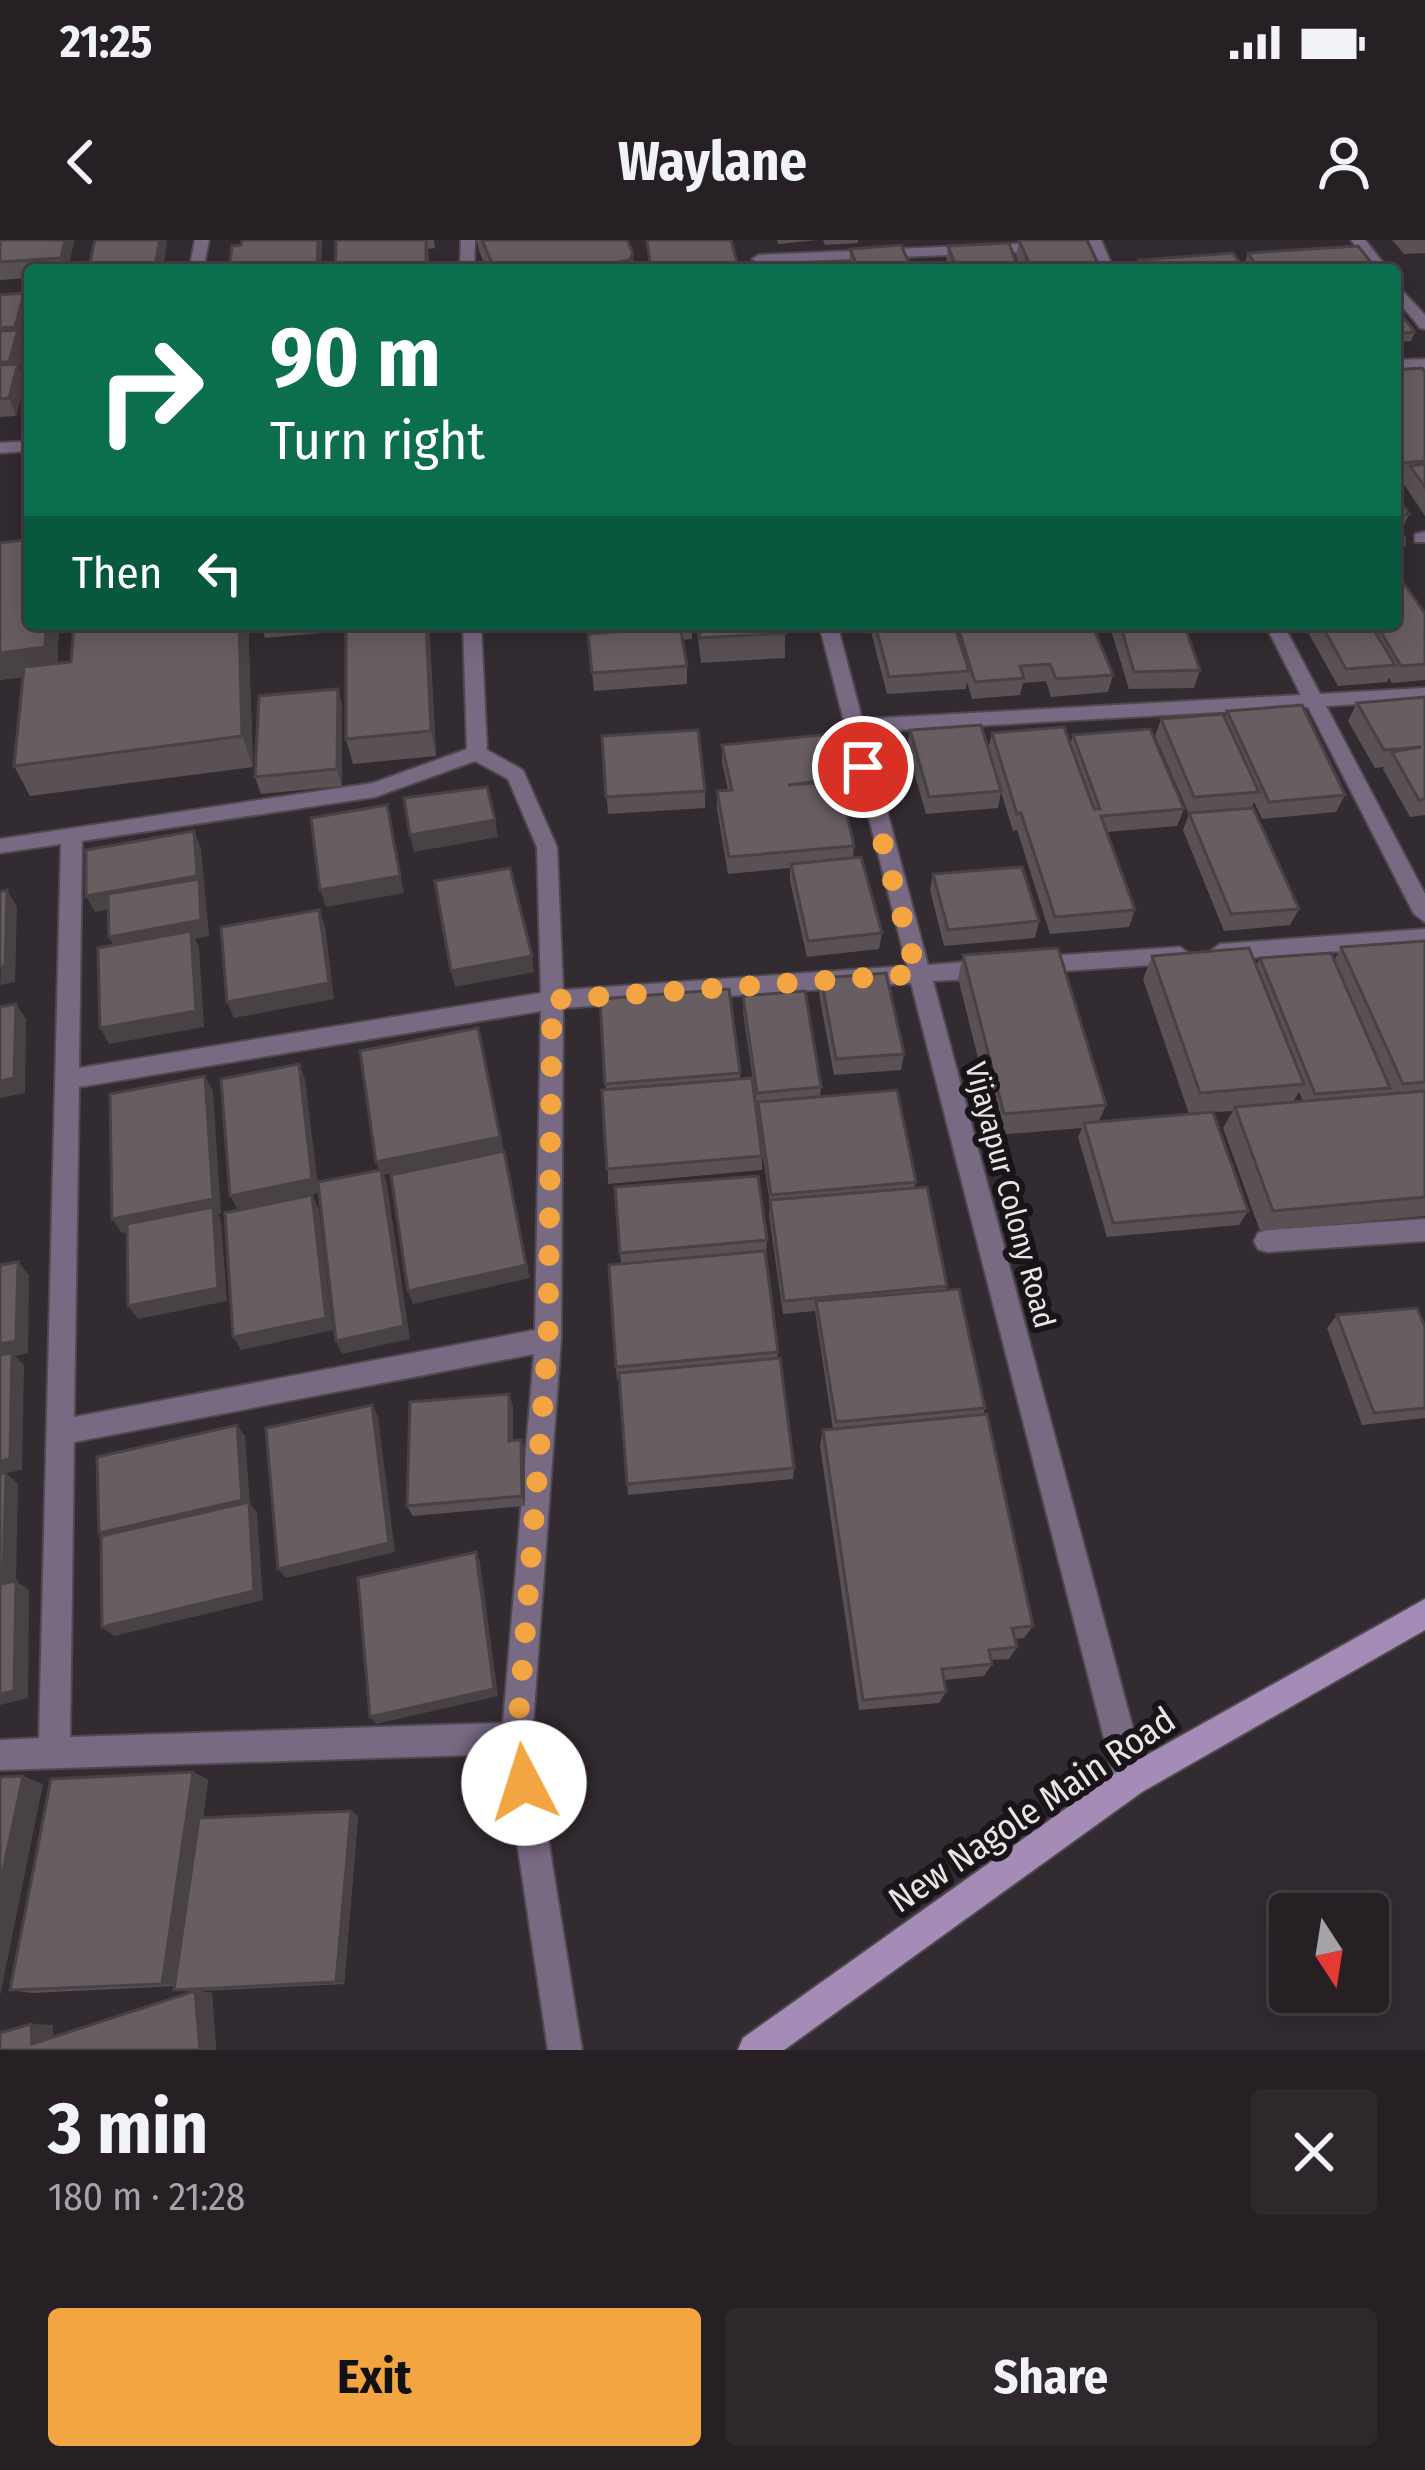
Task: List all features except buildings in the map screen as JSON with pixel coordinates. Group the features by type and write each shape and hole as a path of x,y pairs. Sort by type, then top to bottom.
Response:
{"street":[{"path":"1358,240 1377,264"},
{"path":"775,264 1095,242"},
{"path":"1401,295 1425,325"},
{"path":"472,630 477,753"},
{"name":"Vijayapur Colony Road","path":"829,630 1131,1781"},
{"path":"1277,630 1418,883 1425,914"},
{"path":"852,726 1425,694"},
{"path":"0,845 375,790 477,753 516,775 548,847 552,1000 548,1339 517,1738 565,2050"},
{"path":"54,1751 72,835"},
{"path":"68,1079 552,1000 1425,937"},
{"path":"1267,1241 1425,1230"},
{"path":"61,1432 548,1339"},
{"name":"New Nagole Main Road","path":"755,2050 1131,1781 1425,1614"},
{"path":"0,1755 517,1738"}],"route":[{"path":"524,1783 517,1738 548,1339 552,1000 917,974 863,767"}]}
